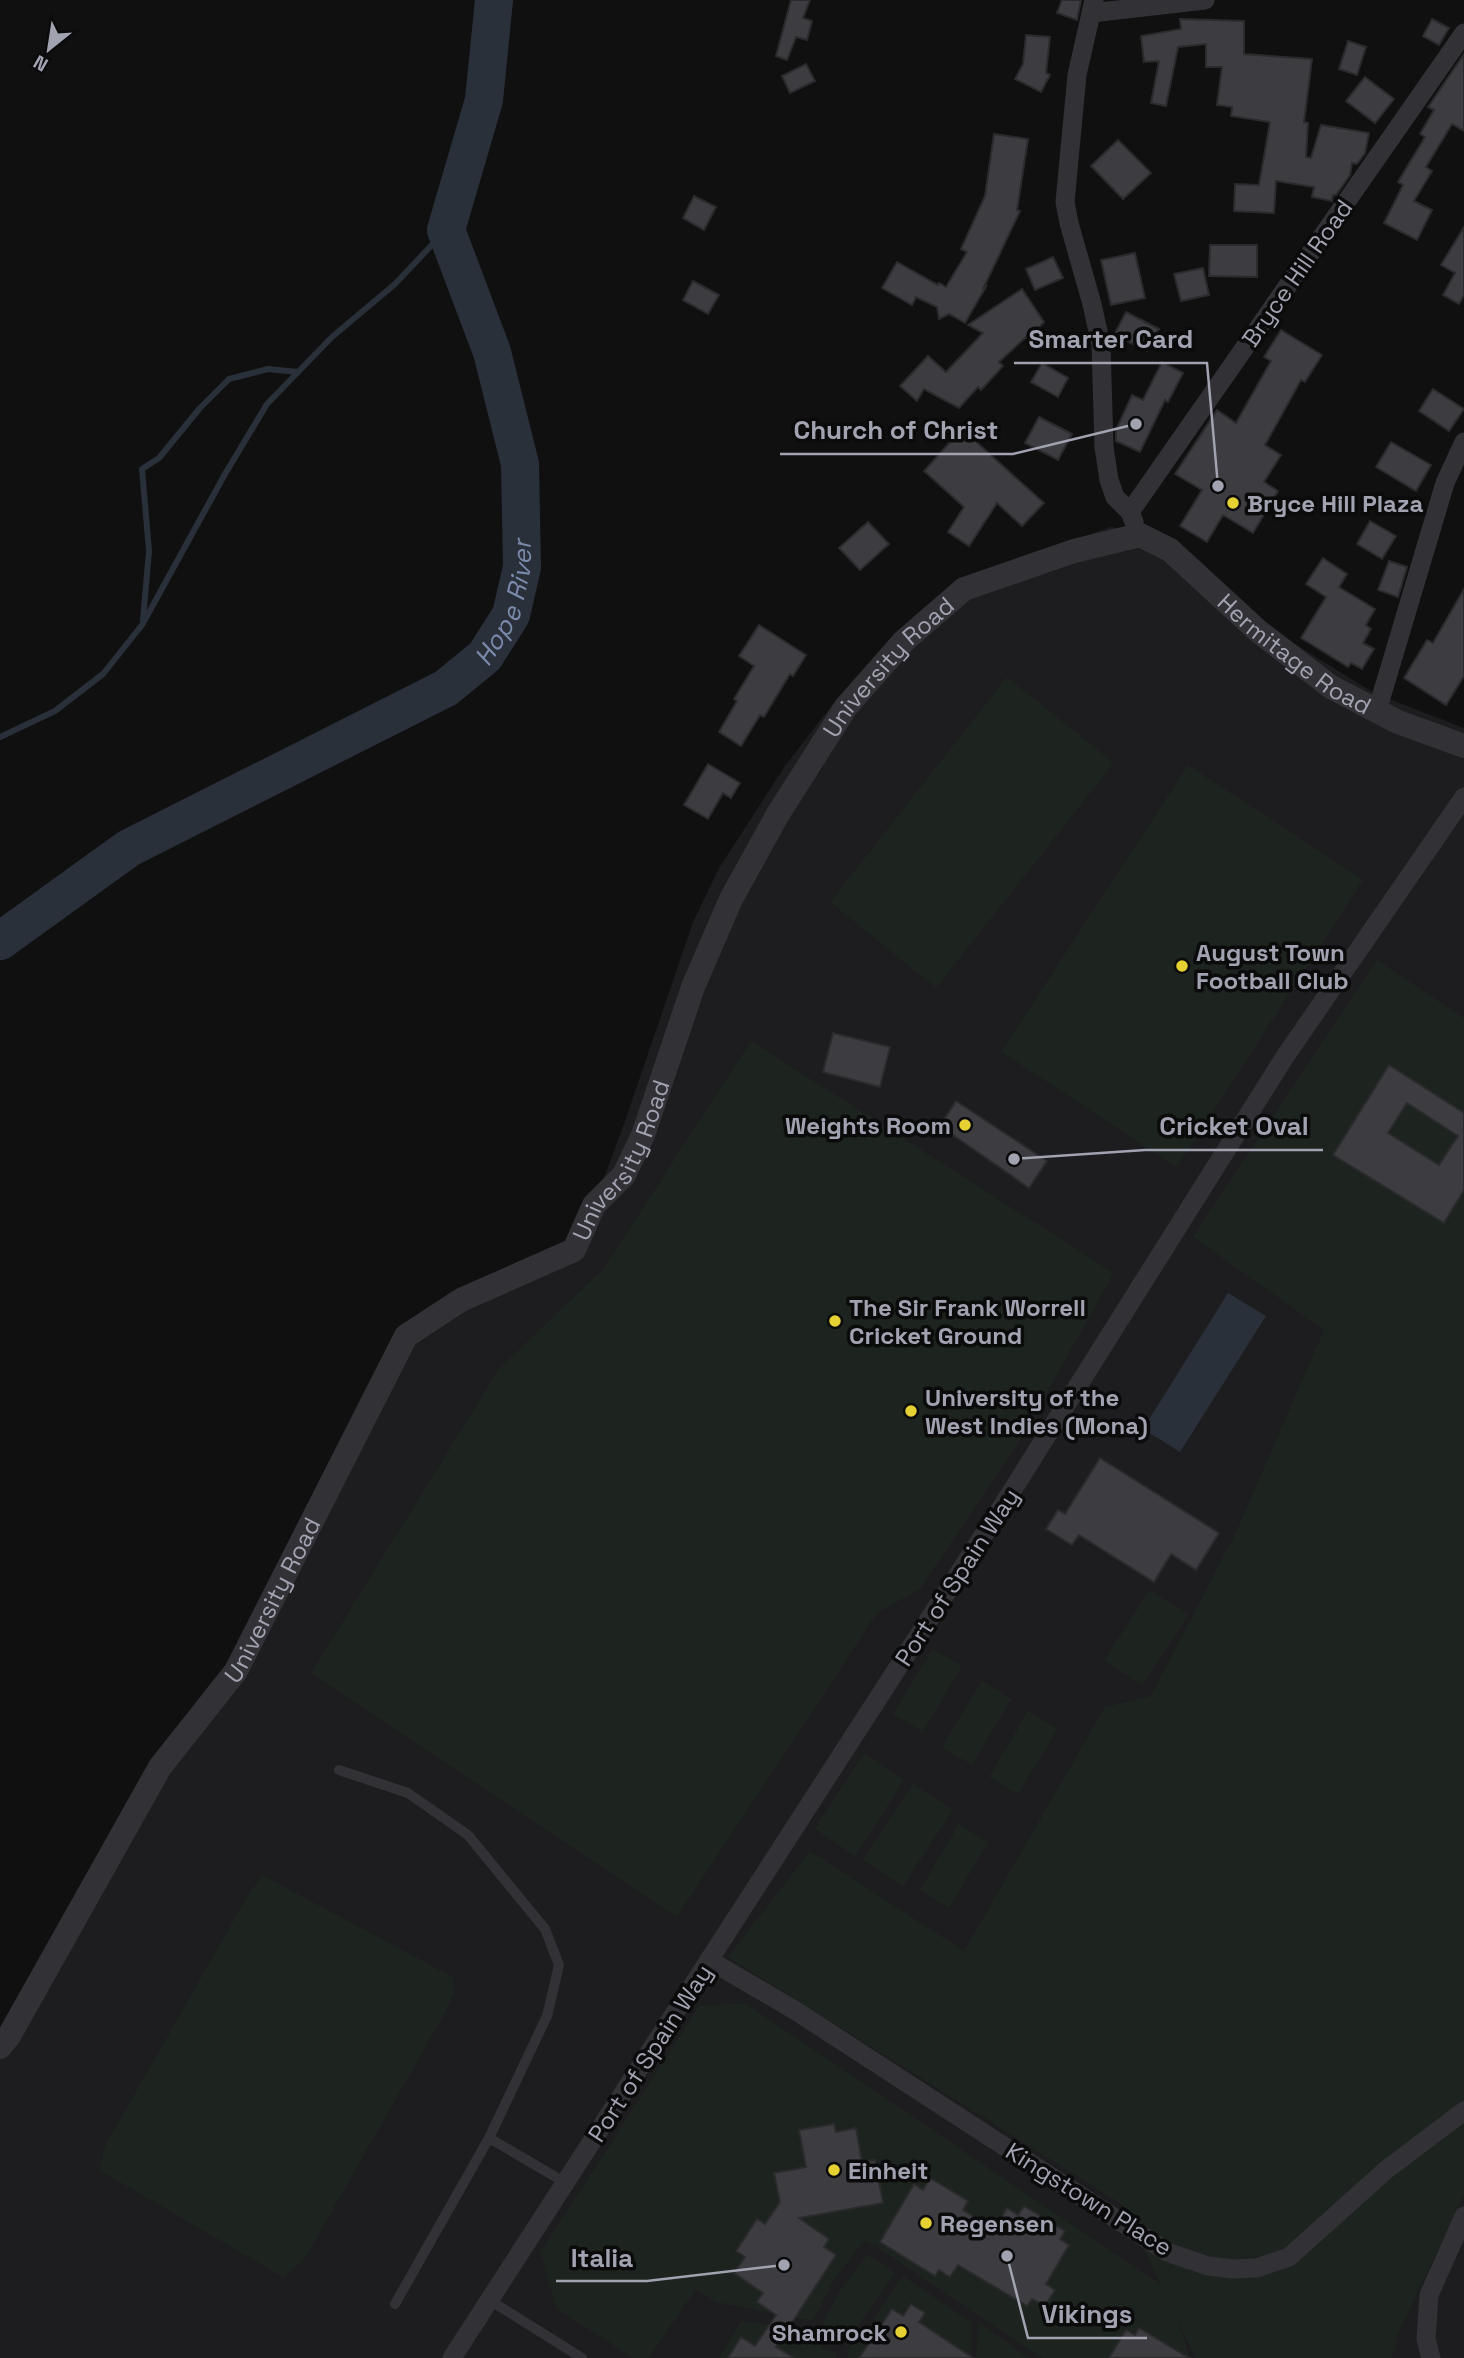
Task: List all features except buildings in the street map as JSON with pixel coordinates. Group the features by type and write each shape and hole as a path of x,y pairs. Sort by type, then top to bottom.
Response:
{"street":[{"path":"1140,535 1130,512 1115,497 1109,480 1104,447 1101,345 1065,202 1077,75 1092,7 1205,0"},
{"name":"Bryce Hill Road","path":"1130,512 1464,33"},
{"path":"1377,710 1445,483 1464,443"},
{"name":"Hermitage Road","path":"1140,535 1170,550 1258,631 1331,687 1398,722 1464,746"},
{"name":"University Road","path":"0,2047 54,1959 160,1767 236,1671 406,1336 461,1300 574,1250 594,1205 624,1175 643,1135 693,987 731,899 778,814 846,708 904,641 964,589 1074,551 1140,535"},
{"name":"Port of Spain Way","path":"452,2358 1010,1494 1284,1058 1464,797"},
{"name":"Kingstown Place","path":"709,1960 796,2011 1167,2252 1208,2266 1257,2268 1289,2257 1386,2170 1464,2110"},
{"path":"1432,2358 1426,2339 1429,2295 1464,2216"}],"lane":[{"path":"339,1770 408,1793 468,1835 545,1928 559,1965 547,2017 489,2138 395,2304"},
{"path":"489,2138 566,2184"},
{"path":"491,2301 582,2358"}],"shaded area":[{"name":"University of the West Indies (Mona)","path":"1110,527 1170,536 1274,631 1374,693 1464,728 1464,2358 0,2358 0,2038 232,1673 381,1361 558,1250 585,1229 693,922 719,868 785,766 839,696 909,639 1041,552"},
{"path":"1007,677 1114,763 936,988 830,902"},
{"name":"August Town Football Club","path":"1188,765 1363,880 1177,1167 1001,1052"},
{"path":"1377,960 1464,1018 1464,2195 1397,2336 1392,2358 1195,2358 1178,2321 1190,2358 1042,2358 873,2244 864,2241 834,2280 813,2321 716,2302 696,2289 649,2358 633,2358 556,2308 541,2252 699,2006 745,2003 1161,2285 1123,2205 728,1957 810,1851 964,1951 1105,1707 1151,1696 1236,1532 1324,1330 1193,1237"},
{"path":"751,1041 1114,1273 1023,1435 920,1589 877,1613 677,1917 311,1673 499,1369 604,1268"},
{"path":"1228,1293 1266,1316 1180,1452 1143,1429"},
{"path":"1150,1590 1188,1615 1142,1685 1104,1660"},
{"path":"933,1649 962,1666 923,1732 893,1714"},
{"path":"982,1681 1011,1699 972,1765 942,1747"},
{"path":"1028,1711 1058,1729 1018,1794 989,1777"},
{"path":"864,1753 904,1780 855,1856 815,1829"},
{"path":"913,1784 953,1810 903,1886 863,1860"},
{"path":"959,1824 988,1842 949,1908 920,1890"},
{"path":"262,1875 453,1977 454,1993 304,2260 283,2277 99,2170 105,2146"},
{"path":"868,2254 895,2273 859,2324 841,2343 829,2338 822,2325 839,2292"},
{"path":"903,2276 971,2322 971,2358 848,2358 848,2349 864,2333"},
{"path":"741,2321 810,2330 823,2349 836,2352 836,2358 719,2358"},
{"path":"979,2323 1029,2358 976,2358"}],"waterway":[{"name":"Hope River","path":"0,941 129,848 446,688 485,656 511,615 522,567 520,464 492,352 446,230 484,100 494,0"},
{"path":"0,737 55,711 103,674 142,625 267,404 332,337 395,284 446,230"},
{"path":"143,620 149,551 142,469 159,458 200,408 229,379 268,369 298,372"}],"place":[{"name":"Church of Christ","path":"1136,424"},
{"name":"Smarter Card","path":"1218,486"},
{"name":"Bryce Hill Plaza","path":"1233,503"},
{"name":"August Town Football Club","path":"1182,966"},
{"name":"Weights Room","path":"965,1125"},
{"name":"Cricket Oval","path":"1014,1159"},
{"name":"The Sir Frank Worrell Cricket Ground","path":"835,1321"},
{"name":"University of the West Indies (Mona)","path":"911,1411"},
{"name":"Einheit","path":"834,2170"},
{"name":"Regensen","path":"926,2223"},
{"name":"Vikings","path":"1007,2256"},
{"name":"Italia","path":"784,2265"},
{"name":"Shamrock","path":"901,2332"}]}
